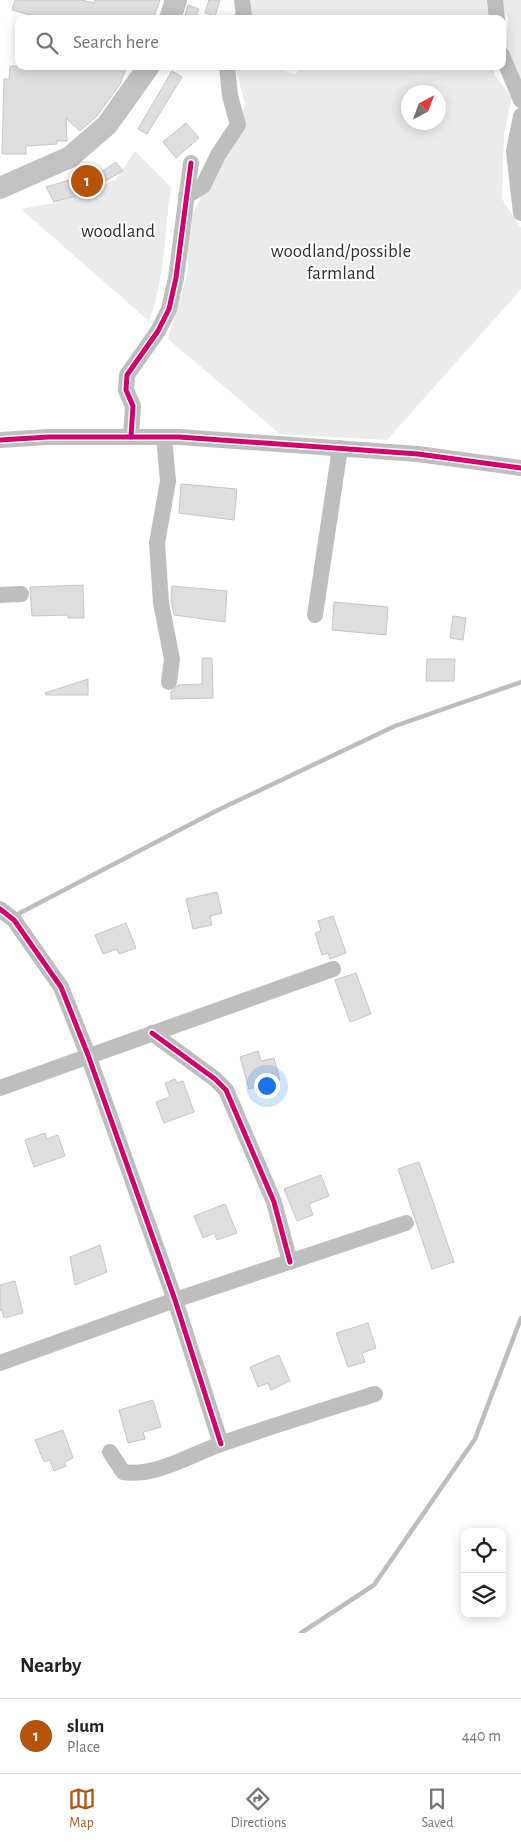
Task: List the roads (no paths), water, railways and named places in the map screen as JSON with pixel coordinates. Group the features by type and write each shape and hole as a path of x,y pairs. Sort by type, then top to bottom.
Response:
{"main road":[{"path":"171,15 176,0"},
{"path":"0,188 70,157 107,125 147,70"}],"street":[{"path":"495,0 497,15"},
{"path":"506,64 521,100"},
{"path":"186,196 204,186 218,154 238,125 230,96 227,70"},
{"path":"521,116 514,151 521,213"},
{"path":"131,437 133,406 126,390 127,375 158,330 169,309 176,278 191,163"},
{"path":"0,440 48,436 164,437 418,454 521,468"},
{"path":"164,437 168,480 157,543 161,603 172,659 169,682"},
{"path":"315,615 340,448"},
{"path":"0,595 21,594"},
{"path":"0,909 14,920 60,987 88,1055 175,1300 220,1444"},
{"path":"0,1088 88,1055 334,969"},
{"path":"152,1033 215,1079 226,1090 274,1202 290,1262"},
{"path":"0,1363 175,1300 406,1223"},
{"path":"110,1452 122,1472 136,1474 172,1464 220,1444 375,1394"}],"waterway":[{"path":"14,916 216,811 395,726 521,682"},
{"path":"301,1633 374,1585 475,1439 521,1318"}],"place":[{"name":"slum","path":"87,181"}],"park label":[{"name":"woodland","path":"118,230"},
{"name":"woodland/possible farmland","path":"341,261"}]}
